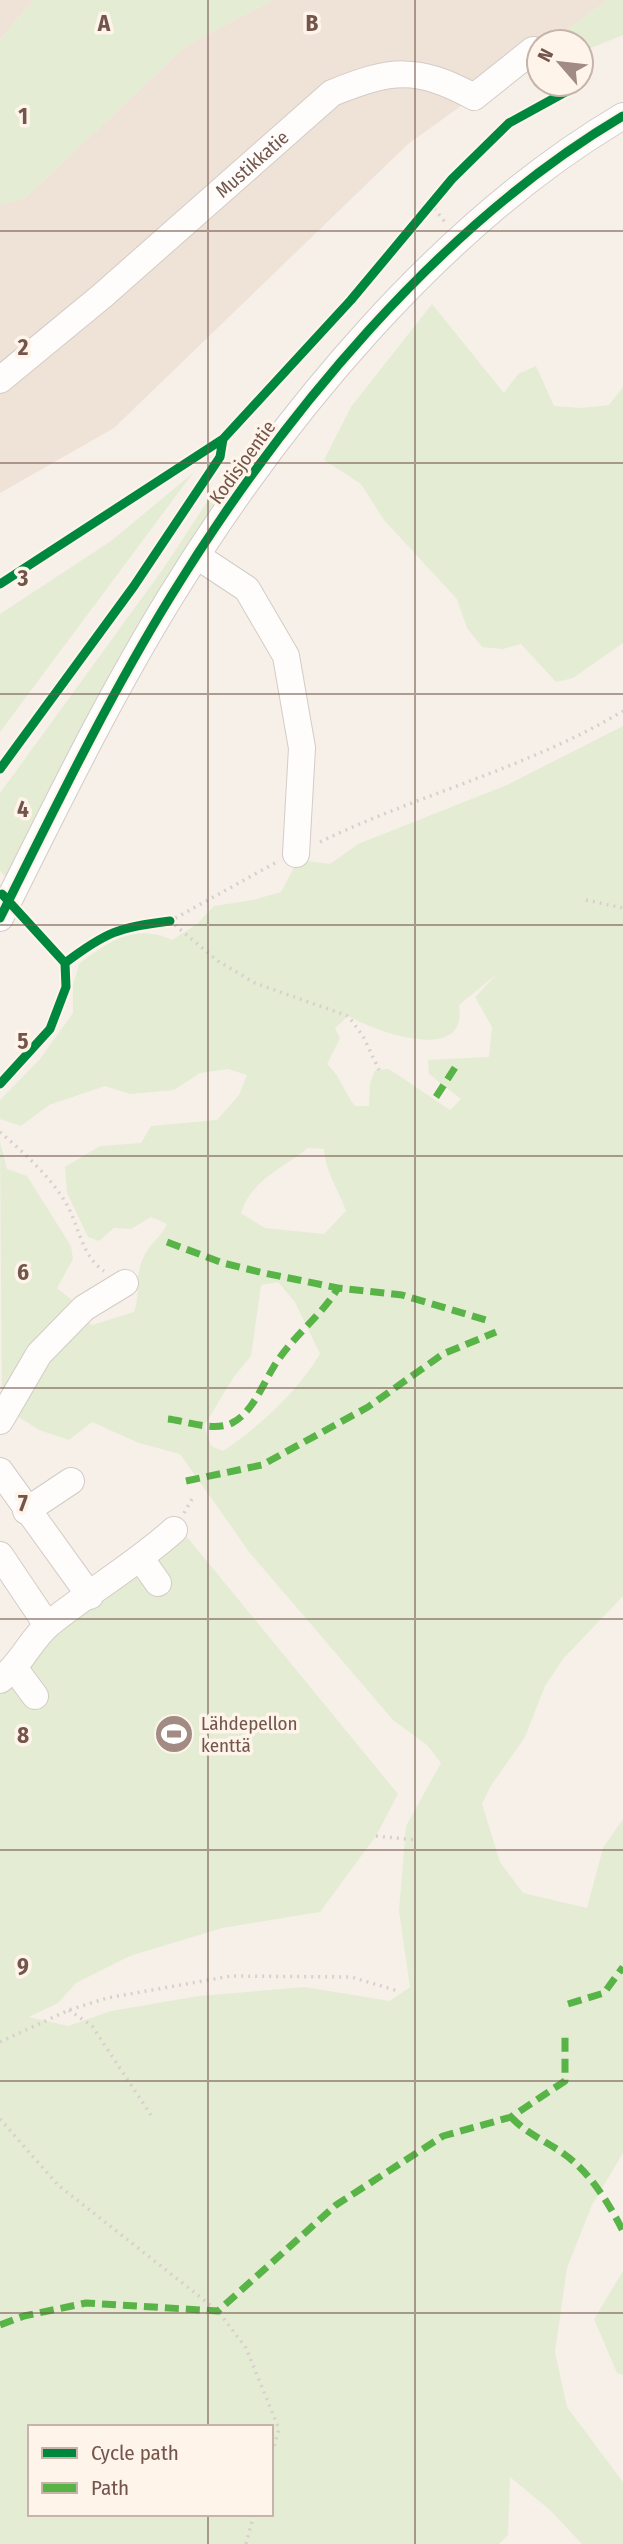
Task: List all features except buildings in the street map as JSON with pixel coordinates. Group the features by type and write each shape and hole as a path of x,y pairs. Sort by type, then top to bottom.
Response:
{"street":[{"name":"Mustikkatie","path":"0,380 102,296 332,93 372,77 410,74 442,80 474,97 525,56"},
{"name":"Kodisjoentie","path":"0,918 89,742 170,597 281,437 392,306 461,238 539,173 623,116"},
{"path":"197,555 247,589 286,656 302,748 296,854"},
{"path":"0,1421 39,1354 84,1308 125,1283"},
{"path":"2,1478 90,1596"},
{"path":"26,1511 71,1481"},
{"path":"35,1696 7,1675 47,1625 141,1559 174,1530"},
{"path":"0,1555 47,1625"},
{"path":"141,1559 158,1583"}],"path":[{"path":"421,214 438,195"},
{"path":"159,922 170,921 244,878 358,824 550,749 623,711"},
{"path":"586,900 623,908"},
{"path":"170,921 218,961 255,983 348,1016 363,1036 379,1070"},
{"path":"0,1132 26,1154 67,1205 83,1245 100,1268 125,1283"},
{"path":"376,1836 416,1840"},
{"path":"0,2042 69,2010 107,1998 231,1976 351,1977 398,1991"},
{"path":"69,2010 92,2026 151,2115"},
{"path":"0,2119 58,2185 218,2311 246,2348 279,2429 273,2450"},
{"path":"246,2544 253,2516"}],"shaded area":[{"path":"0,0 33,0 0,40"},
{"path":"272,0 608,0 569,28 525,28 525,60 408,144 114,428 0,493 0,205 25,198 186,46"}],"green space":[{"path":"33,0 272,0 186,46 25,198 0,205 0,40"},
{"path":"608,0 623,0 623,35 595,46 595,28 569,28"},
{"path":"432,304 504,393 518,374 536,366 554,406 581,408 609,405 623,387 623,643 573,678 556,682 521,644 503,649 482,647 467,628 457,599 384,520 361,484 324,460 351,407"},
{"path":"228,470 233,477 171,574 113,674 6,877 0,871 0,793 163,569"},
{"path":"193,473 0,732 0,614 111,541"},
{"path":"623,726 623,1596 563,1659 545,1686 525,1737 490,1787 482,1804 500,1862 523,1893 587,1908 603,1848 623,1819 623,2153 592,2205 567,2268 555,2352 567,2407 623,2482 623,2544 582,2544 551,2511 510,2477 508,2535 499,2544 0,2544 0,1674 187,1537 398,1794 376,1836 320,1912 222,1928 130,1956 76,1983 58,2003 29,2017 68,2026 111,2011 199,1996 305,1987 390,2001 410,1987 399,1911 406,1826 441,1763 427,1745 393,1720 250,1553 180,1454 139,1443 92,1422 69,1440 39,1430 2,1406 0,1142 7,1169 27,1176 71,1246 73,1259 57,1288 78,1305 84,1319 92,1325 134,1312 141,1263 167,1224 151,1217 131,1229 114,1228 99,1241 88,1237 67,1193 65,1167 100,1146 141,1143 151,1126 217,1120 239,1095 247,1075 228,1069 200,1073 174,1090 130,1094 105,1086 49,1105 21,1126 0,1119 0,1100 40,1059 73,1013 73,985 79,964 101,948 134,934 146,933 172,940 197,924 214,906 253,900 281,892 298,860 330,864 358,844 507,785","holes":["497,974 475,997 492,1027 489,1057 428,1060 429,1074 461,1099 450,1110 389,1069 375,1070 370,1084 369,1106 355,1106 327,1064 340,1038 335,1028 348,1016 377,1029 417,1039 435,1039 449,1035 458,1024 459,1005","308,1148 324,1149 330,1173 346,1211 324,1234 265,1228 241,1213 252,1191 260,1183","278,1282 295,1302 320,1354 300,1382 277,1407 251,1431 223,1451 211,1446 204,1426 233,1378 251,1356 261,1285"]},
{"path":"623,2271 623,2375 617,2373 594,2319"}],"marked path":[{"path":"436,1097 456,1066"},
{"path":"167,1242 223,1263 338,1288 402,1295 486,1320"},
{"path":"168,1419 217,1426 239,1419 256,1398 280,1357 338,1288"},
{"path":"186,1481 262,1465 368,1407 443,1354 496,1332"},
{"path":"568,2004 604,1993 623,1967"},
{"path":"0,2325 24,2316 86,2303 218,2311 336,2205 443,2136 511,2117 565,2081 565,2032"},
{"path":"511,2117 582,2170 605,2200 623,2231"}],"cycle path":[{"path":"0,769 134,586 220,457 223,439 351,300 452,179 509,123 555,98"},
{"path":"0,918 103,715 147,635 214,528 314,394 370,329 429,268 491,211 556,160 623,116"},
{"path":"0,584 223,439"},
{"path":"0,1084 50,1029 66,987 65,963 2,894"},
{"path":"65,963 92,944 114,933 170,921"}],"place":[{"name":"Lähdepellon kenttä","path":"174,1734"}]}
